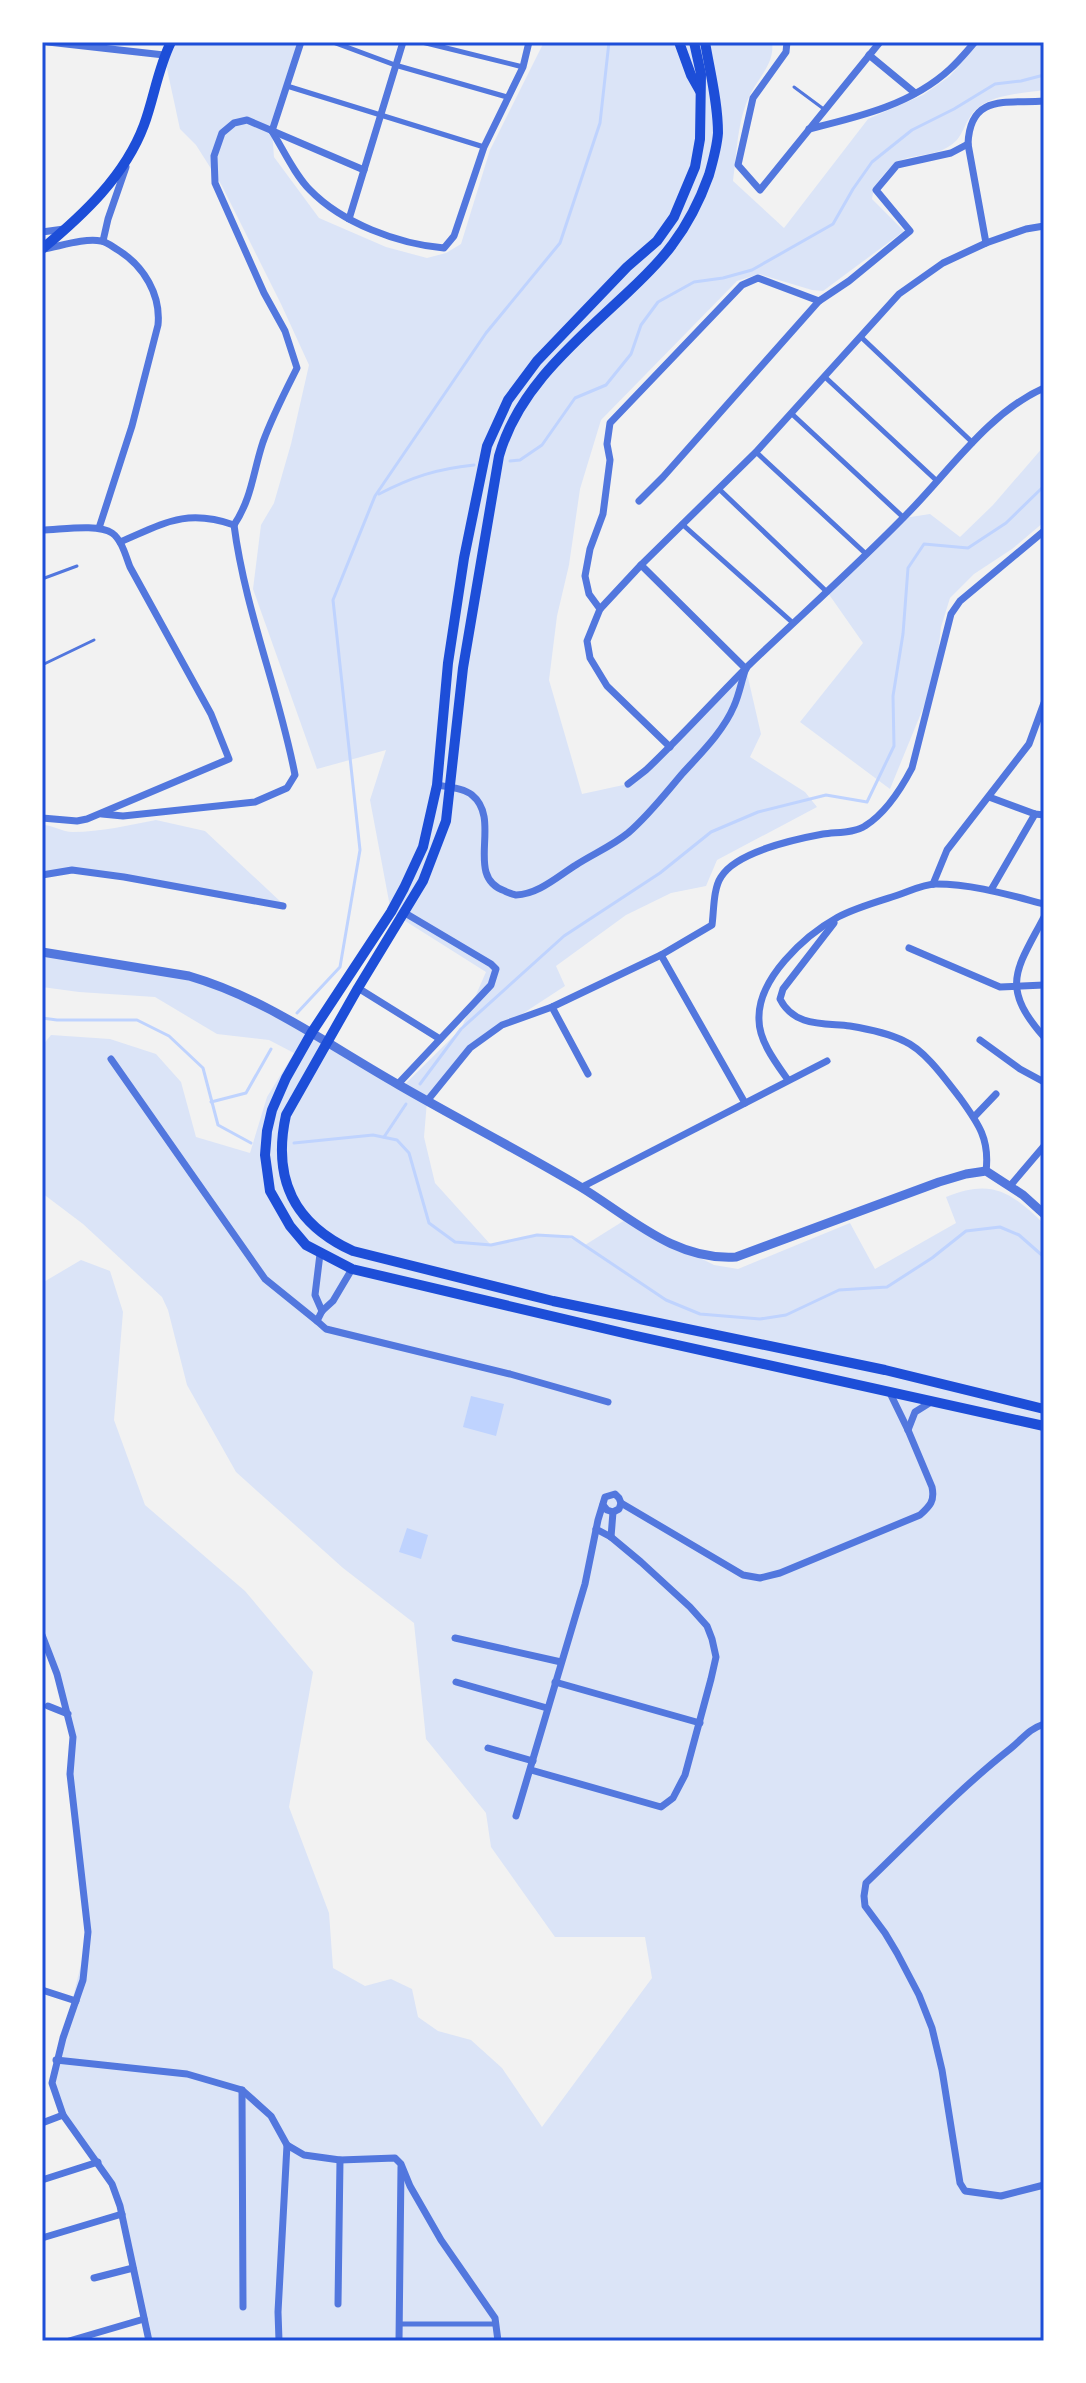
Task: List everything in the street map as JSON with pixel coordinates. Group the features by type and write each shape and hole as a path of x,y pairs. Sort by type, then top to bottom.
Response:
{"main road":[{"path":"42,249 66,229 128,162 171,42"},
{"path":"679,42 700,91"},
{"path":"694,42 701,74 700,139 695,167 674,217 657,241 627,267 537,361 508,400 491,434 459,588 448,663 437,785 423,847 404,888 286,1078 267,1131 265,1155 270,1191 279,1209 306,1245 352,1269 632,1335 1044,1426"},
{"path":"705,42 718,133 703,192 671,247 541,378 523,403 504,439 463,668 446,821 423,881 326,1041 286,1115 281,1137 281,1163 290,1195 299,1211 318,1231 334,1242 373,1257 553,1301 885,1370 1044,1409"}],"street":[{"path":"48,42 164,55"},
{"path":"301,42 272,131 307,188 335,213 417,246 444,248 454,236 484,147 523,67 529,42"},
{"path":"333,42 395,65 507,97"},
{"path":"349,219 403,42"},
{"path":"422,42 523,67"},
{"path":"787,42 786,52 753,98 738,165 760,190 880,42"},
{"path":"809,129 868,115 915,93 949,71 975,42"},
{"path":"869,55 915,93"},
{"path":"287,86 484,147"},
{"path":"986,243 968,130 973,118 991,103 1044,101"},
{"path":"99,814 123,816 255,802 287,788 295,775 287,731 239,562 234,525 250,495 264,440 297,368 285,331 264,293 215,183 214,156 222,133 234,123 247,120 364,170"},
{"path":"639,501 819,301 849,281 910,231 876,190 897,165 951,153 968,144"},
{"path":"103,241 128,162"},
{"path":"670,747 607,686 590,658 587,641 600,609 756,452 899,294 943,263 986,243 1044,226"},
{"path":"42,232 66,229"},
{"path":"42,249 103,241 124,253 139,268 153,291 159,311 136,411 99,528"},
{"path":"600,609 589,594 585,576 590,549 603,514 610,460 607,444 610,423 742,285 758,278 819,301"},
{"path":"861,337 973,443"},
{"path":"825,377 937,481"},
{"path":"628,784 670,747 793,623 904,518 973,443 1016,403 1044,388"},
{"path":"792,414 904,518"},
{"path":"756,452 866,554"},
{"path":"719,489 828,593"},
{"path":"120,542 171,520 195,517 219,519 234,525"},
{"path":"682,524 793,623"},
{"path":"42,530 99,528 113,533 211,714 229,759 77,821 42,818"},
{"path":"427,1101 470,1048 502,1025 552,1007 661,955 712,925 718,883 722,873 735,864 784,843 863,828 901,789 912,768 951,614 960,601 1044,531"},
{"path":"641,565 746,669"},
{"path":"437,785 470,792 480,803 486,829 485,875 495,888 516,895 543,888 577,864 610,847 654,807 720,728 733,708 746,669"},
{"path":"933,884 947,850 1029,744 1044,703"},
{"path":"989,797 1044,815"},
{"path":"991,890 1035,814"},
{"path":"42,875 72,870 283,906"},
{"path":"788,1080 763,1038 758,1022 761,998 787,958 837,918 933,884 991,890 1044,904"},
{"path":"398,1084 491,985 496,969 405,913"},
{"path":"1044,917 1016,971 1021,1003 1044,1037"},
{"path":"837,918 783,989 780,999 784,1007 805,1022 873,1030 904,1040 917,1048 974,1117 986,1141 986,1171"},
{"path":"909,948 1000,987 1044,985"},
{"path":"42,952 198,978 252,1000 582,1187 644,1229 690,1252 715,1259 736,1257 939,1182 986,1171 1044,1214"},
{"path":"661,955 745,1103"},
{"path":"358,988 440,1039"},
{"path":"552,1007 588,1074"},
{"path":"980,1040 1044,1082"},
{"path":"111,1059 265,1279 326,1329 510,1374 608,1402"},
{"path":"582,1187 827,1061"},
{"path":"974,1117 996,1094"},
{"path":"1010,1186 1044,1146"},
{"path":"320,1254 315,1295 322,1311"},
{"path":"317,1321 352,1269"},
{"path":"516,1816 585,1584 605,1497 612,1494 621,1503 743,1575 760,1578 780,1573 920,1515 931,1505 934,1495 932,1487 889,1391"},
{"path":"908,1430 915,1412 931,1402"},
{"path":"603,1505 613,1512 619,1509 621,1503"},
{"path":"611,1537 613,1512"},
{"path":"488,1748 532,1766 661,1807 673,1798 685,1775 716,1657 707,1626 641,1562 611,1537 596,1529"},
{"path":"42,1635 57,1674 73,1737 70,1774 88,1932 83,1980 56,2060 52,2083 63,2115 112,2184 122,2214 149,2341"},
{"path":"455,1638 561,1662"},
{"path":"456,1682 547,1708"},
{"path":"555,1682 700,1723"},
{"path":"48,1706 68,1714"},
{"path":"1044,1724 1029,1729 1020,1741 977,1776 866,1883 864,1896 865,1906 897,1953 932,2028 960,2183 965,2191 1001,2196 1044,2185"},
{"path":"42,1990 76,2001"},
{"path":"56,2060 187,2074 242,2090 271,2116 287,2145 304,2155 340,2160 395,2158 441,2240 495,2318 498,2341"},
{"path":"42,2081 52,2083"},
{"path":"242,2090 243,2307"},
{"path":"42,2123 63,2115"},
{"path":"279,2341 287,2145"},
{"path":"338,2304 340,2160"},
{"path":"42,2180 98,2162"},
{"path":"399,2341 401,2164"},
{"path":"42,2238 122,2214"},
{"path":"94,2278 133,2268"},
{"path":"69,2341 144,2319"},
{"path":"399,2324 496,2324"}],"lane":[{"path":"794,87 825,110"},
{"path":"42,579 77,566"},
{"path":"42,665 94,640"}],"shaded area":[{"path":"171,42 299,42 272,131 274,157 319,218 386,247 427,258 446,253 461,244 490,150 544,42 772,42 769,62 746,103 738,136 733,181 784,228 868,119 923,95 950,76 979,42 1044,42 1044,90 993,99 976,109 953,144 893,165 879,181 872,199 904,231 823,291 759,274 737,281 601,420 580,489 549,680 582,794 628,784 746,669 761,734 750,757 805,792 817,807 717,860 706,886 671,893 626,915 556,966 565,986 470,1048 427,1101 424,1137 435,1183 491,1245 527,1237 551,1236 585,1245 625,1220 714,1265 738,1269 850,1223 875,1269 956,1223 946,1197 962,1191 1000,1191 1011,1196 1044,1224 1044,2341 149,2341 112,2184 63,2115 52,2083 86,1944 70,1774 73,1736 42,1635 42,1283 81,1260 110,1271 123,1312 114,1420 145,1505 245,1591 313,1672 289,1807 329,1913 333,1968 365,1986 391,1979 412,1989 418,2017 438,2031 471,2040 502,2068 542,2127 652,1978 645,1937 555,1937 491,1847 486,1813 426,1739 414,1623 343,1568 236,1472 187,1385 162,1297 83,1224 42,1193 42,1046 51,1035 110,1039 156,1054 181,1082 196,1137 250,1153 267,1097 294,1053 269,1040 217,1034 155,997 42,987 42,952 110,962 227,989 402,1087 461,1029 486,972 391,912 370,800 386,750 317,769 253,589 261,525 274,503 309,365 222,186 196,145 180,129 164,55"},
{"path":"1044,446 1044,522 1012,549 974,574 950,598 941,627 935,679 890,789 800,722 863,643 828,593 904,518 930,514 960,537 993,505"},
{"path":"156,820 205,831 283,904 72,871 42,875 42,825 83,832"}],"water":[{"path":"471,1396 504,1404 496,1436 463,1427"},
{"path":"407,1528 428,1535 421,1559 399,1552"}],"waterway":[{"path":"297,1013 340,967 360,850 333,600 375,496 486,333 560,243 600,123 609,42"},
{"path":"510,461 520,460 542,445 575,398 606,385 631,354 641,325 658,302 694,282 752,270 833,224 872,162 912,130 995,84 1044,75"},
{"path":"379,494 425,475 474,465"},
{"path":"420,1084 461,1029 564,936 660,873 711,832 758,812 826,795 867,802 894,746 893,696 903,634 908,568 924,544 968,548 1006,523 1044,486"},
{"path":"42,1018 137,1020 169,1036 203,1068 218,1125 251,1143"},
{"path":"211,1102 246,1093 271,1049"},
{"path":"384,1137 406,1104"},
{"path":"294,1143 373,1135 397,1140 409,1153 429,1223 455,1242 491,1245 537,1235 572,1237 666,1300 700,1314 760,1319 786,1315 839,1290 887,1287 966,1231 1000,1227 1019,1235 1044,1257"}]}
